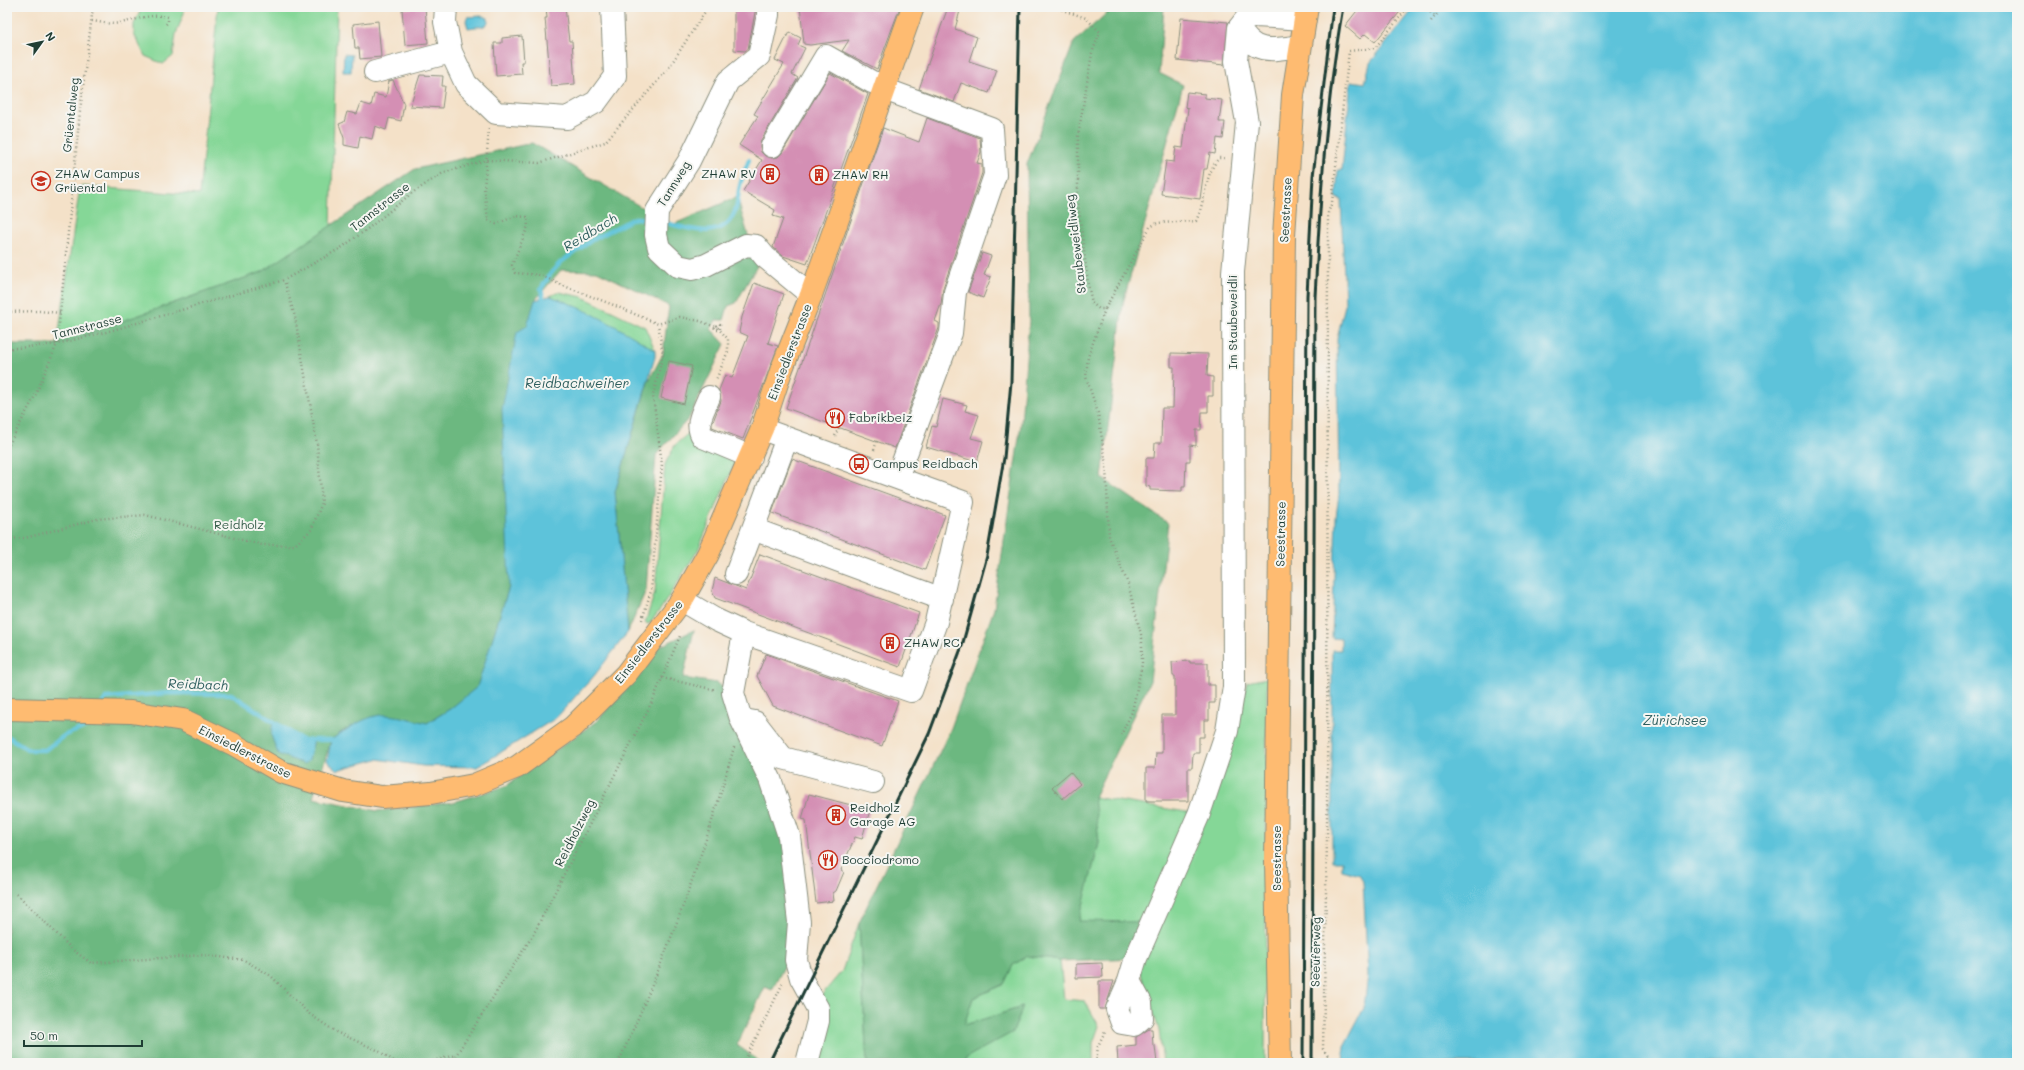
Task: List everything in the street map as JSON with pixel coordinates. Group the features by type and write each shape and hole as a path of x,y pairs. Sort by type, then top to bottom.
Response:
{"main road":[{"name":"Einsiedlerstrasse","path":"7,709 131,712 183,720 233,744 281,772 343,791 382,797 431,793 474,785 517,767 573,727 626,674 682,600 708,554 762,429 781,371 811,295 913,7"},
{"name":"Seestrasse","path":"1280,1063 1276,861 1284,236 1293,94 1305,13"}],"street":[{"path":"446,7 445,22 452,52 466,84 491,106 496,113 567,118 596,102 615,76 612,7"},
{"name":"Tannweg","path":"768,7 768,15 759,56 728,81 689,161 658,211 656,235 659,248 678,266 692,269 706,265 746,245 756,246 765,257 811,295"},
{"path":"1299,46 1262,49 1251,45 1239,28 1241,23 1251,17 1275,17 1305,13"},
{"name":"Im Staubeweidli","path":"1117,1009 1122,1023 1134,1026 1142,1018 1140,1003 1129,981 1136,958 1199,814 1227,731 1234,688 1233,272 1246,122 1236,61 1239,28"},
{"path":"375,72 452,52"},
{"path":"772,146 826,56 872,82 992,129 995,175 955,292 951,333 897,478"},
{"path":"709,397 699,423 698,430 702,437 751,457"},
{"path":"682,600 716,620 744,633 911,691 936,622 963,502 762,429"},
{"path":"736,574 787,438"},
{"path":"753,529 942,599"},
{"path":"744,633 733,693 744,726 770,779 789,836 799,922 796,960 800,978 818,1009 818,1021 807,1063"},
{"path":"744,726 755,722 783,758 873,782"}],"path":[{"name":"Grüentalweg","path":"7,448 35,396 57,344 80,111 93,7"},
{"name":"Tannstrasse","path":"7,349 57,344 106,332 284,280 341,248 370,228 412,193 443,172 486,160 539,163 605,142 668,69 708,7"},
{"name":"Staubeweidliweg","path":"1054,7 1086,18 1100,32 1092,53 1078,136 1078,203 1088,284 1092,303 1099,309 1105,309"},
{"name":"Seeuferweg","path":"1330,1063 1330,1059 1323,1049 1328,839 1328,213 1332,202 1349,51 1375,48 1408,7"},
{"path":"1424,7 1435,16"},
{"path":"1431,21 1439,12"},
{"path":"92,21 119,24 147,16 161,15 168,17 168,22 165,25"},
{"path":"491,106 484,188 488,220 496,224 516,216 527,217 528,226 512,265 515,273 540,275 658,324 680,317 700,320 720,330 728,339 728,351 709,397"},
{"path":"1121,735 1132,712 1140,678 1142,664 1142,638 1128,584 1109,537 1106,465 1098,413 1086,377 1088,357 1105,309 1148,229 1157,223 1196,221 1204,201 1211,166 1219,158 1226,158"},
{"path":"7,539 25,538 97,519 145,515 262,545 295,545 311,530 322,503 317,444 295,318 284,280"},
{"path":"7,312 39,311 60,313"},
{"path":"654,638 641,625 651,591 662,464 653,396 663,354 658,324"},
{"path":"874,448 877,441"},
{"name":"Reidholzweg","path":"451,1063 533,935 652,702 683,630"},
{"path":"662,678 733,693"},
{"path":"618,1063 638,1020 715,816 744,726"},
{"path":"17,894 73,950 91,963 204,955 244,960 272,976 308,1013 336,1032 377,1050 397,1063"},
{"path":"745,1060 796,960"},
{"path":"1096,1063 1098,1046 1117,1009"},
{"path":"425,1063 456,1054"}],"green space":[{"path":"142,7 184,7 184,13 176,34 173,56 163,64 145,56 134,34 134,24"},
{"path":"218,7 337,7 331,226 262,272 57,344 80,186 199,195"},
{"path":"1114,7 1164,7 1159,73 1183,85 1123,303 1102,478 1168,523 1150,681 1094,797 1099,843 1079,921 1148,922 1136,958 1060,961 1028,956 1013,965 1004,984 973,998 964,1025 1023,1007 1013,1032 967,1057 964,1063 867,1063 859,923 951,728 994,609 1021,424 1029,320 1027,164 1074,42"},
{"name":"Reidholz","path":"532,143 672,225 737,197 757,266 736,303 728,306 724,320 716,320 711,329 725,344 689,418 656,455 646,590 628,632 615,492 648,382 663,354 669,306 597,271 561,270 535,300 509,587 477,688 450,709 427,723 386,715 344,730 331,740 313,798 378,811 454,802 506,786 598,720 659,647 694,630 683,678 717,683 733,693 789,836 787,961 772,990 765,987 737,1045 759,1061 758,1063 7,1063 7,344 57,344 262,272 415,169"},
{"path":"559,292 583,297 645,327 655,350 550,296"},
{"path":"692,430 703,447 735,462 698,550 660,610 649,624 645,623 655,592 665,464 675,445"},
{"path":"1267,678 1265,1063 1163,1063 1159,1030 1136,958 1079,921 1099,843 1093,797 1199,814 1216,797 1247,682"},
{"path":"859,923 867,1063 816,1063 820,997 842,971"},
{"path":"1028,956 1060,961 1064,999 1085,1001 1099,1026 1093,1043 1093,1063 964,1063 967,1057 1013,1032 1022,1007 963,1026 973,998 1004,984 1013,965"}],"water":[{"name":"Zürichsee","path":"1415,7 2017,7 2017,1063 1343,1063 1344,1046 1364,1008 1368,975 1363,882 1360,875 1342,870 1342,861 1332,861 1332,650 1341,650 1341,639 1332,638 1336,517 1339,494 1337,338 1345,305 1341,199 1336,198 1338,170 1342,170 1351,81 1365,83 1370,63"},
{"path":"483,16 488,18 488,23 484,26 468,28 466,21 467,17"},
{"path":"344,54 352,55 351,72 343,72"},
{"name":"Reidbachweiher","path":"550,296 591,313 655,350 655,357 615,492 628,632 594,676 556,718 477,767 423,766 377,759 337,770 327,761 331,740 350,727 366,719 380,715 397,716 427,723 450,709 477,687 509,587 502,409 517,332 527,326 535,300"},
{"path":"273,721 302,740 314,740 309,760 304,764 278,754 271,735"}],"building":[{"path":"425,7 428,43 405,45 402,9"},
{"path":"546,7 565,7 569,41 572,41 575,84 551,86 545,18 547,18"},
{"path":"734,7 756,7 748,49 745,51 734,50"},
{"path":"800,7 900,7 877,69 842,51 849,40 810,45 804,44"},
{"path":"948,7 961,7 955,29 977,37 969,61 997,70 989,93 961,83 954,102 919,89"},
{"path":"1360,7 1404,7 1375,42 1365,34 1360,39 1345,26"},
{"path":"1181,18 1228,22 1224,65 1177,60"},
{"path":"378,21 381,57 360,59 359,48 355,48 353,24"},
{"path":"789,32 801,38 798,45 805,48 792,74 798,78 761,140 761,152 765,156 772,158 778,157 782,153 830,73 868,94 807,264 783,256 773,247 783,219 773,216 775,210 743,191 762,160 739,145 758,116 754,114 784,64 775,60"},
{"path":"522,36 524,62 521,62 522,74 496,76 494,43 502,43 502,38"},
{"path":"420,75 443,76 442,86 445,86 442,108 410,106"},
{"path":"393,80 404,104 401,121 389,118 386,130 375,126 372,139 360,136 358,148 344,145 344,138 339,124 344,122 347,112 357,114 361,103 371,106 374,94 386,97 389,81"},
{"path":"1187,92 1205,94 1205,98 1222,100 1219,122 1225,122 1223,139 1217,138 1215,154 1210,153 1207,169 1204,169 1200,199 1161,194 1166,161 1174,162 1176,147 1183,148 1188,108 1185,107"},
{"path":"927,118 980,138 981,152 977,163 982,164 982,173 943,288 941,304 935,321 939,323 939,328 895,448 786,408 883,128 919,142"},
{"path":"982,253 991,256 984,275 991,277 983,298 968,292"},
{"path":"754,283 784,294 768,343 778,346 743,439 712,427 712,424 721,401 719,390 725,375 732,378 748,336 739,332 742,317"},
{"path":"1171,353 1208,354 1207,376 1213,377 1213,396 1208,396 1208,412 1202,412 1201,430 1196,430 1196,446 1190,445 1190,461 1186,461 1185,487 1182,487 1182,491 1150,490 1150,487 1146,486 1146,458 1154,458 1155,443 1161,443 1162,408 1173,408 1174,367 1171,367"},
{"path":"669,361 692,366 684,404 661,398"},
{"path":"943,399 967,405 965,411 979,415 971,438 983,441 977,462 926,447 932,426 936,427"},
{"path":"792,459 945,515 925,570 772,513"},
{"path":"760,554 919,613 900,667 715,598 712,591 715,578 746,590"},
{"path":"766,654 898,701 882,746 773,706 757,676"},
{"path":"1190,661 1190,663 1208,663 1208,685 1215,685 1215,703 1209,703 1209,720 1204,720 1204,737 1199,737 1199,753 1193,753 1192,768 1188,768 1188,801 1146,801 1146,768 1155,768 1156,753 1162,753 1162,715 1175,715 1175,676 1173,676 1172,662"},
{"path":"1070,772 1080,784 1062,799 1052,787"},
{"path":"809,794 870,810 862,839 855,837 841,870 844,872 836,891 833,893 834,901 816,903 806,820 802,819"},
{"path":"1102,963 1103,977 1076,978 1076,964"},
{"path":"1099,981 1114,981 1105,1009 1099,1009"},
{"path":"1149,1029 1152,1029 1153,1046 1155,1046 1157,1063 1118,1063 1117,1047 1136,1045 1136,1037"}],"waterway":[{"name":"Reidbach","path":"663,222 684,228 705,231 715,230 724,226 731,219 736,208 741,182 749,160"},
{"name":"Reidbach","path":"543,298 541,289 551,273 561,262 592,240 635,218 649,219"},
{"name":"Reidbach","path":"102,704 106,698 169,693 231,694 302,740 331,740"},
{"name":"Reidbach","path":"7,736 29,750 45,750 65,735 86,727 88,724"}],"railway":[{"path":"769,1063 929,734 962,646 987,556 1004,458 1011,382 1020,7"},
{"path":"1303,1063 1307,296 1313,176 1333,7"},
{"path":"1312,1063 1315,297 1328,115 1343,7"}],"place":[{"name":"ZHAW RV","path":"770,174"},
{"name":"ZHAW RH","path":"819,175"},
{"name":"ZHAW Campus Grüental","path":"41,181"},
{"name":"Fabrikbeiz","path":"835,418"},
{"name":"Campus Reidbach","path":"859,464"},
{"name":"ZHAW RC","path":"890,643"},
{"name":"Reidholz Garage AG","path":"836,815"},
{"name":"Bocciodromo","path":"828,860"}]}
